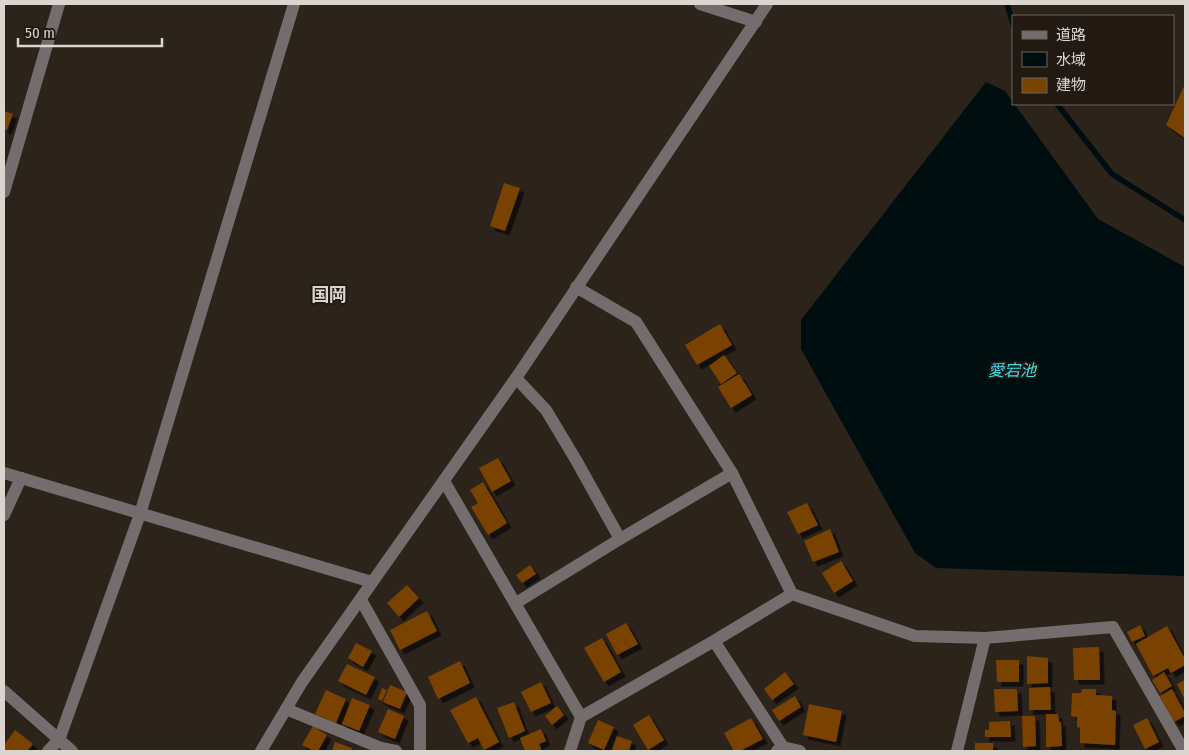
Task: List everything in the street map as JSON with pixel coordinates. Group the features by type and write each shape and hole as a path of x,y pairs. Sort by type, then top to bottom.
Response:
{"street":[{"path":"48,751 59,740 140,514 294,4"},
{"path":"700,4 756,22"},
{"path":"261,751 334,636 516,378 767,4"},
{"path":"4,192 55,5"},
{"path":"576,287 636,322 732,473 792,594 915,636 985,638 1113,627 1184,751"},
{"path":"516,378 546,410 620,539"},
{"path":"4,473 372,582"},
{"path":"516,603 732,473"},
{"path":"4,515 21,478"},
{"path":"444,481 581,717"},
{"path":"570,751 581,717 792,594"},
{"path":"361,600 420,704 420,751"},
{"path":"957,751 985,638"},
{"path":"714,641 779,749 800,751"},
{"path":"4,691 72,751"},
{"path":"286,709 381,748 396,751"}],"water":[{"name":"愛宕池","path":"986,82 1005,91 1012,101 1012,105 1015,105 1098,219 1185,267 1185,576 936,568 915,553 801,349 801,320"}],"building":[{"path":"1185,84 1185,138 1166,125"},
{"path":"4,111 13,114 7,130 4,129"},
{"path":"504,183 520,188 505,231 490,226"},
{"path":"720,324 732,345 697,365 685,345"},
{"path":"724,355 737,373 721,384 709,366"},
{"path":"739,374 752,395 731,408 718,387"},
{"path":"498,458 511,481 492,492 479,468"},
{"path":"483,482 507,523 488,535 471,507 478,503 470,490"},
{"path":"807,503 818,525 798,534 787,512"},
{"path":"830,529 839,552 813,562 804,541"},
{"path":"841,561 853,581 834,593 822,573"},
{"path":"530,565 536,574 522,583 516,575"},
{"path":"407,585 419,598 399,617 387,603"},
{"path":"427,611 437,631 400,650 390,630"},
{"path":"626,623 638,644 617,655 606,634"},
{"path":"1140,625 1145,636 1132,642 1127,632"},
{"path":"1167,626 1185,659 1185,665 1171,673 1168,668 1153,676 1136,644"},
{"path":"602,638 621,672 604,682 584,648"},
{"path":"356,643 372,651 363,667 348,658"},
{"path":"1099,647 1100,680 1074,680 1073,648"},
{"path":"1027,656 1048,658 1048,683 1027,684"},
{"path":"996,660 1019,660 1019,682 997,682"},
{"path":"460,661 470,683 438,699 428,677"},
{"path":"347,664 375,677 366,695 338,681"},
{"path":"785,672 794,684 772,700 764,689"},
{"path":"1164,672 1172,686 1160,693 1152,680"},
{"path":"1185,680 1185,700 1177,684"},
{"path":"541,682 551,703 531,712 521,692"},
{"path":"390,685 407,692 400,709 383,702"},
{"path":"1050,687 1051,710 1029,710 1029,688"},
{"path":"382,688 387,690 382,701 378,699"},
{"path":"994,689 1017,689 1018,711 995,712"},
{"path":"1082,689 1096,689 1096,695 1112,696 1112,710 1116,711 1115,745 1080,743 1080,728 1077,727 1077,717 1071,716 1072,693 1081,693"},
{"path":"1172,689 1185,713 1185,716 1174,722 1160,696"},
{"path":"326,690 346,699 336,723 315,714"},
{"path":"795,696 801,707 779,721 772,710"},
{"path":"476,697 499,742 484,750 478,738 468,743 450,710"},
{"path":"352,698 370,705 359,731 342,724"},
{"path":"514,702 525,731 509,738 497,708"},
{"path":"809,704 842,711 836,742 803,735"},
{"path":"557,706 564,715 552,725 545,716"},
{"path":"388,709 404,716 395,739 378,732"},
{"path":"1046,714 1058,714 1059,722 1061,722 1062,746 1046,747"},
{"path":"649,715 664,740 648,750 633,725"},
{"path":"1022,716 1035,716 1036,746 1023,747"},
{"path":"751,718 763,739 740,751 734,751 724,733"},
{"path":"1147,718 1159,742 1145,749 1133,725"},
{"path":"598,720 614,727 604,750 588,743"},
{"path":"1010,721 1011,737 985,737 985,730 989,730 989,722"},
{"path":"313,726 327,735 318,751 302,745"},
{"path":"541,729 546,741 539,744 542,751 525,751 520,738"},
{"path":"15,730 33,744 27,751 4,751 4,745"},
{"path":"617,736 632,741 629,751 612,751"},
{"path":"335,742 352,748 351,751 332,751"},
{"path":"975,743 993,743 993,751 975,751"}],"waterway":[{"path":"1007,4 1012,21"},
{"path":"1058,105 1112,174 1185,220"}],"district":[{"name":"国岡","path":"329,295"}]}
